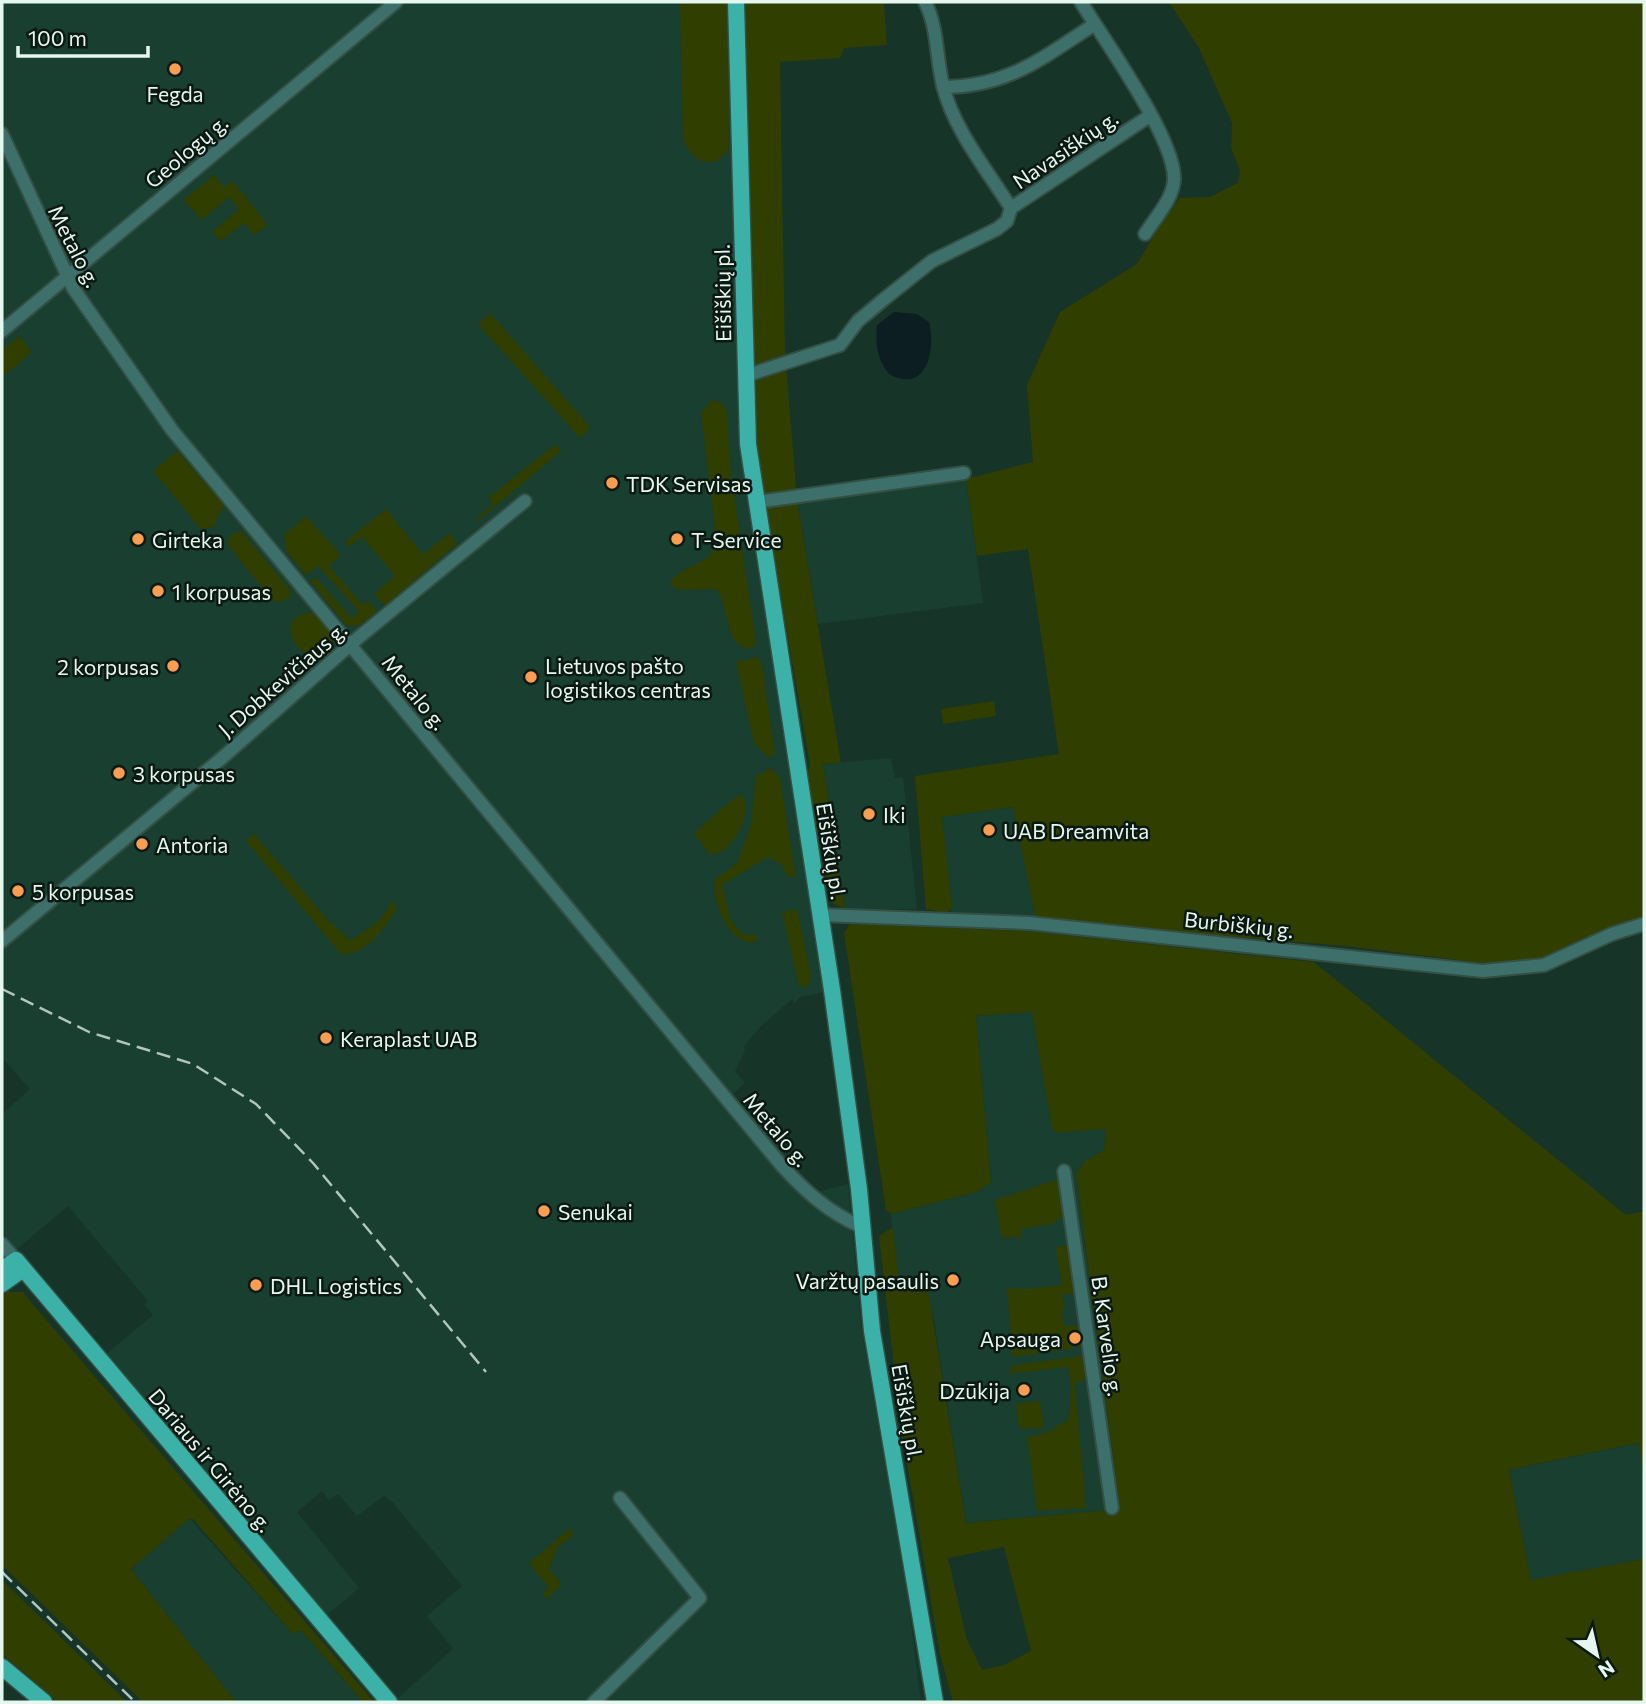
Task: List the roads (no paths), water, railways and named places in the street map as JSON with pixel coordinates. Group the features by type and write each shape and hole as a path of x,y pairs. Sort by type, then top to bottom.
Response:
{"main road":[{"name":"Eišiškių pl.","path":"736,2 748,444 821,915 862,1227 872,1331 935,1702"},
{"path":"2,1284 13,1267"},
{"name":"Dariaus ir Girėno g.","path":"13,1267 389,1702"},
{"path":"2,1667 44,1702"}],"street":[{"name":"Geologų g.","path":"2,331 396,2"},
{"name":"Navasiškių g.","path":"925,2 931,18 943,87 959,125 1011,208 1151,115"},
{"path":"1081,2 1151,115 1174,179 1171,193 1145,234"},
{"path":"943,87 972,87 1001,80 1025,69 1094,24"},
{"name":"Metalo g.","path":"2,134 66,276 172,430 782,1166 813,1198 836,1215 862,1227"},
{"path":"745,376 840,345 858,321 883,300 932,261 997,229 1007,221 1011,208"},
{"path":"757,502 964,473"},
{"name":"J. Dobkevičiaus g.","path":"2,941 524,501"},
{"name":"Burbiškių g.","path":"821,915 1029,923 1205,939 1483,971 1544,965 1612,934 1644,924"},
{"name":"B. Karvelio g.","path":"1064,1171 1112,1508"},
{"name":"Dariaus ir Girėno g.","path":"2,1244 13,1267"},
{"path":"594,1702 700,1598 620,1498"}],"railway":[{"path":"2,989 89,1032 193,1064 256,1104 313,1163 486,1372"},
{"path":"2,1572 135,1702"}],"place":[{"name":"Fegda","path":"175,69"},
{"name":"TDK Servisas","path":"612,483"},
{"name":"Girteka","path":"138,539"},
{"name":"T-Service","path":"677,539"},
{"name":"1 korpusas","path":"158,591"},
{"name":"2 korpusas","path":"173,666"},
{"name":"Lietuvos pašto logistikos centras","path":"531,677"},
{"name":"3 korpusas","path":"119,773"},
{"name":"Iki","path":"869,814"},
{"name":"UAB Dreamvita","path":"989,830"},
{"name":"Antoria","path":"142,844"},
{"name":"5 korpusas","path":"18,891"},
{"name":"Keraplast UAB","path":"326,1038"},
{"name":"Senukai","path":"544,1211"},
{"name":"Varžtų pasaulis","path":"953,1280"},
{"name":"DHL Logistics","path":"256,1285"},
{"name":"Apsauga","path":"1075,1338"},
{"name":"Dzūkija","path":"1024,1390"}]}
